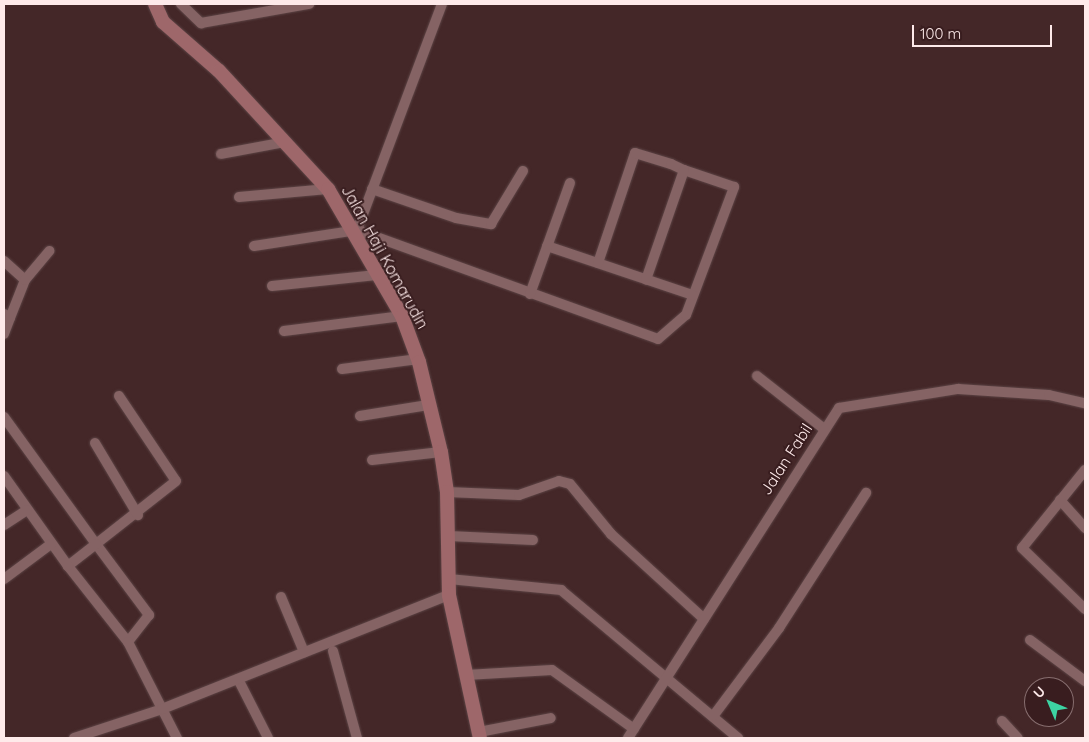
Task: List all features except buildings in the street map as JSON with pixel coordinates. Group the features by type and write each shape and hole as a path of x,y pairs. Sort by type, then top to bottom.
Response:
{"street":[{"name":"Jalan Haji Komarudin","path":"155,4 163,22 219,71 328,189 354,229 376,275 402,316 418,359 441,452 447,492 449,595 479,735"},
{"path":"181,4 201,24 309,4"},
{"path":"354,229 372,189 442,4"},
{"path":"221,154 284,142"},
{"path":"254,246 354,229 658,339 675,329 693,295 734,187 635,153 598,263"},
{"path":"646,280 684,170"},
{"path":"372,189 456,218 491,224 523,171"},
{"path":"530,294 570,183"},
{"path":"239,197 328,189"},
{"path":"547,246 693,295"},
{"path":"4,334 7,316 25,280 48,250"},
{"path":"4,261 25,280"},
{"path":"272,286 376,275"},
{"path":"284,332 402,316"},
{"path":"342,369 418,359"},
{"path":"757,376 824,429"},
{"name":"Jalan Fabil","path":"628,738 839,408 856,402 958,389 1049,395 1085,403"},
{"path":"68,566 138,515 176,481 119,396"},
{"path":"360,416 428,405"},
{"path":"7,421 149,614 128,642"},
{"path":"95,444 138,515"},
{"path":"372,460 441,452"},
{"path":"1085,470 1022,548 1085,609"},
{"path":"4,476 51,544 128,642 177,738"},
{"path":"447,492 519,495 559,481 570,484 611,534 704,619"},
{"path":"714,714 779,628 866,493"},
{"path":"1060,500 1085,528"},
{"path":"4,525 27,510"},
{"path":"449,536 533,540"},
{"path":"4,580 51,544"},
{"path":"449,579 561,590 714,714 738,738"},
{"path":"74,738 162,709 449,595"},
{"path":"281,597 304,652"},
{"path":"1030,640 1085,681"},
{"path":"333,652 357,738"},
{"path":"466,675 552,670 634,729"},
{"path":"238,679 268,738"},
{"path":"479,735 551,718"},
{"path":"1002,721 1018,738"}]}
